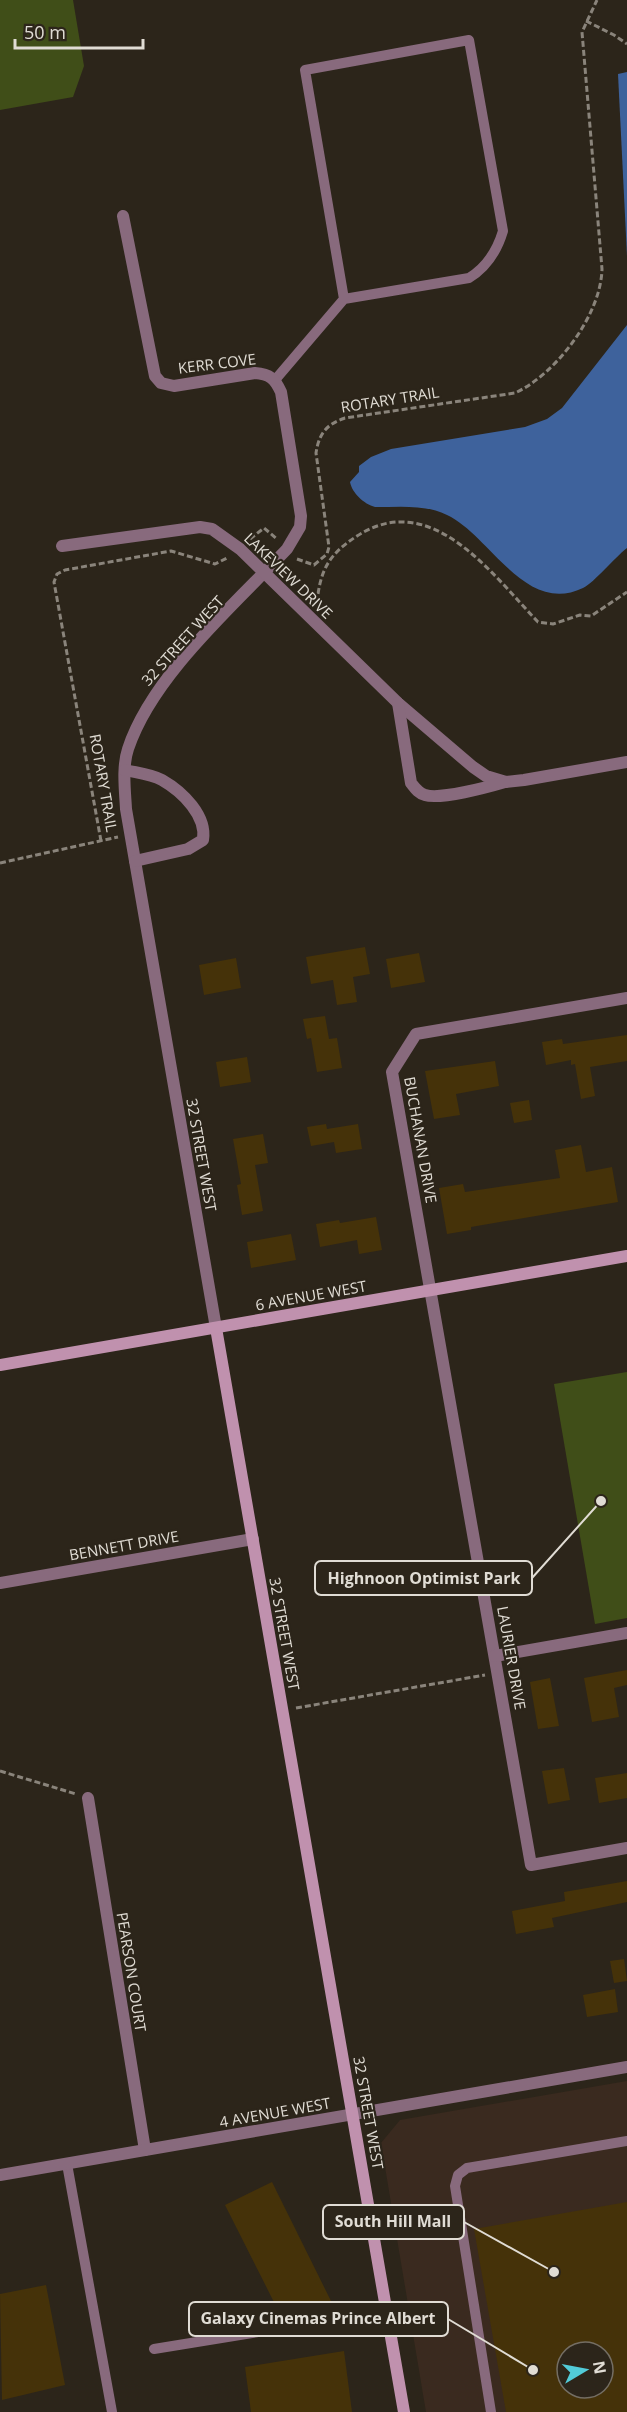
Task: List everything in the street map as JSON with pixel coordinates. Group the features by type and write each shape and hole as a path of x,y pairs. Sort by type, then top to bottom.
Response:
{"street":[{"name":"KERR COVE","path":"123,216 155,376 161,383 174,386 266,373 275,380 280,392 301,516 300,527 287,549 264,573"},
{"name":"LAKEVIEW DRIVE","path":"62,546 200,526 212,529 240,549 398,703 473,767 486,776 506,782"},
{"name":"32 STREET WEST","path":"264,573 160,686 137,726 128,751 125,770 126,809 404,2412"},
{"path":"398,703 411,783 418,792 427,796 627,762"},
{"path":"125,770 164,781 197,811 205,828 203,840 188,849 135,861"},
{"name":"BUCHANAN DRIVE","path":"432,1290 392,1072 416,1034 627,998"},
{"name":"6 AVENUE WEST","path":"0,1365 627,1256"},
{"name":"LAURIER DRIVE","path":"432,1290 531,1864 627,1848"},
{"name":"BENNETT DRIVE","path":"0,1583 253,1539"},
{"path":"495,1656 627,1633"},
{"name":"PEARSON COURT","path":"88,1798 145,2151"},
{"name":"4 AVENUE WEST","path":"0,2175 627,2067"}],"lane":[{"path":"275,380 344,298 469,278 481,270 498,246 503,231 468,40 305,70 344,298"},
{"path":"491,2412 455,2186 458,2175 467,2168 627,2141"},
{"path":"67,2164 112,2412"},
{"path":"154,2349 387,2311"}],"path":[{"name":"ROTARY TRAIL","path":"0,863 101,841 54,582 57,574 65,570 171,551 183,553 205,563 215,564 225,561 264,528 298,561 309,565 318,563 327,554 329,547 316,453 317,443 327,426 345,418 515,393 531,386 552,368 589,316 600,290 602,269 582,32 597,0"},
{"path":"586,21 627,44"},
{"path":"314,623 318,588 326,564 345,544 365,531 393,521 412,520 427,525 472,553 538,622 553,624 580,615 591,616 627,592"},
{"path":"282,1711 498,1672"},
{"path":"0,1771 88,1798"}],"shaded area":[{"path":"627,2081 627,2412 426,2412 381,2143 400,2120"}],"green space":[{"path":"0,0 73,0 84,66 73,97 0,110"},
{"path":"627,1372 627,1618 595,1624 554,1384"}],"water":[{"path":"627,72 627,256 618,74"},
{"path":"627,325 627,548 583,588 562,594 543,591 509,570 463,525 447,515 430,509 371,506 353,490 350,482 359,472 359,466 371,457 391,449 525,427 547,419 562,408"}],"building":[{"path":"365,947 370,974 353,977 357,1002 337,1005 333,980 311,984 306,957"},
{"path":"419,953 425,982 391,988 386,959"},
{"path":"236,958 241,988 204,995 199,965"},
{"path":"325,1016 329,1039 337,1038 342,1068 317,1072 311,1038 307,1039 303,1019"},
{"path":"627,1035 627,1061 590,1067 595,1096 581,1099 575,1064 571,1065 571,1060 546,1065 542,1042 562,1039 563,1044"},
{"path":"247,1057 251,1082 220,1087 216,1062"},
{"path":"495,1061 499,1086 456,1094 460,1115 434,1119 425,1071"},
{"path":"529,1100 532,1120 514,1123 510,1103"},
{"path":"326,1124 327,1129 358,1124 362,1149 336,1153 334,1142 311,1146 307,1127"},
{"path":"263,1134 268,1163 255,1165 263,1211 242,1215 237,1185 241,1184 233,1139"},
{"path":"581,1145 586,1172 612,1167 618,1202 471,1227 471,1230 447,1234 439,1188 463,1184 465,1192 560,1178 555,1150"},
{"path":"376,1217 382,1250 359,1254 357,1240 320,1247 316,1224"},
{"path":"291,1234 296,1260 251,1268 247,1242"},
{"path":"627,1670 627,1685 614,1688 619,1717 592,1722 584,1678"},
{"path":"550,1678 559,1726 538,1729 530,1682"},
{"path":"564,1768 570,1800 548,1804 542,1771"},
{"path":"627,1773 627,1798 599,1803 595,1778"},
{"path":"627,1881 627,1902 552,1918 554,1927 516,1934 512,1911 565,1901 564,1892"},
{"path":"624,1959 627,1981 614,1983 610,1961"},
{"path":"615,1989 618,2012 587,2017 583,1995"},
{"path":"272,2182 332,2303 303,2317 283,2320 225,2205"},
{"path":"627,2202 627,2412 506,2412 474,2229"},
{"path":"46,2285 65,2385 2,2400 0,2294"},
{"path":"344,2351 352,2412 251,2412 245,2367"}],"place":[{"name":"Highnoon Optimist Park","path":"601,1501"},
{"name":"South Hill Mall","path":"554,2272"},
{"name":"Galaxy Cinemas Prince Albert","path":"533,2370"}]}
